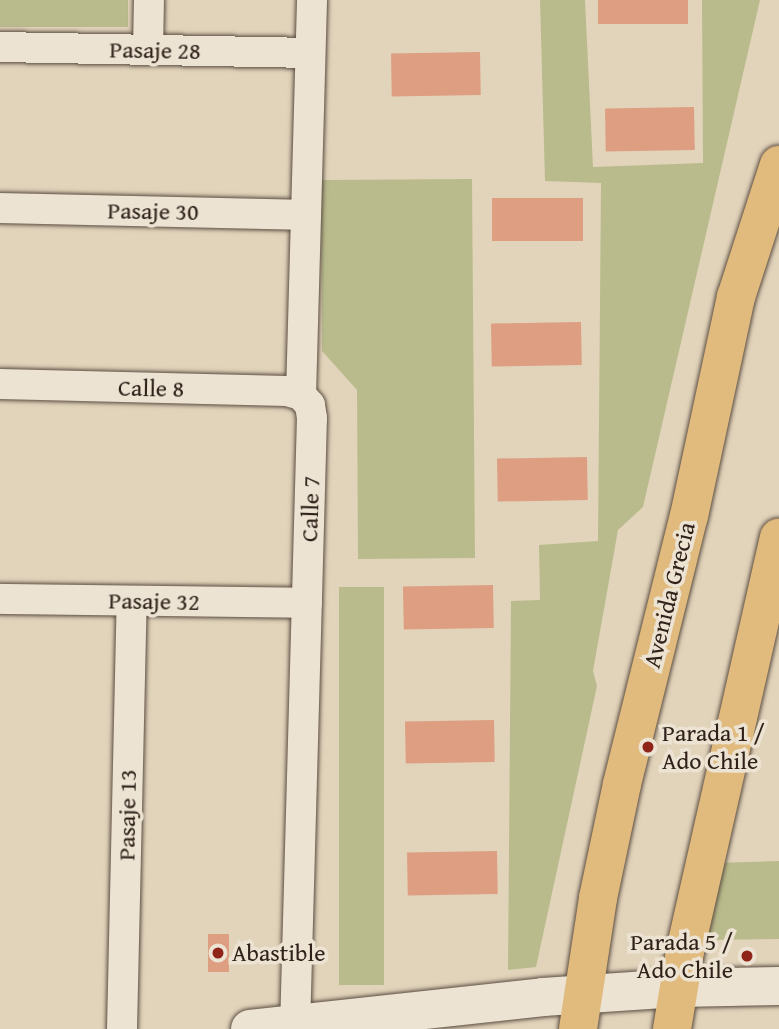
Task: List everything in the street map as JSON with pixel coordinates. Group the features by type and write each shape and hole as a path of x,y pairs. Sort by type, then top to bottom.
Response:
{"main road":[{"name":"Avenida Grecia","path":"581,1012 610,837 689,516 736,297 779,165"},
{"path":"672,1029 678,988 779,538"}],"street":[{"path":"148,50 149,0"},
{"name":"Calle 7","path":"295,1026 312,412 301,395 312,0"},
{"name":"Pasaje 28","path":"0,47 310,53"},
{"name":"Pasaje 30","path":"0,208 306,215"},
{"name":"Calle 8","path":"0,384 287,391 301,395"},
{"name":"Pasaje 32","path":"0,599 307,603"},
{"name":"Pasaje 13","path":"122,1029 132,601"},
{"path":"250,1029 581,1012 678,988 779,986"}],"green space":[{"path":"0,0 128,0 128,27 0,27"},
{"path":"540,0 585,0 593,167 703,163 702,0 760,0 643,507 618,530 593,671 597,686 536,967 508,970 511,601 540,600 539,545 598,541 601,183 545,181"},
{"path":"472,179 475,558 358,559 357,390 322,351 321,180"},
{"path":"339,587 384,587 384,985 339,985"},
{"path":"779,861 779,939 702,940 718,863"}],"building":[{"path":"598,0 688,0 688,24 598,24"},
{"path":"480,52 481,95 392,97 391,54"},
{"path":"694,107 695,150 606,152 605,109"},
{"path":"492,198 583,198 583,241 492,241"},
{"path":"581,322 582,365 492,367 491,324"},
{"path":"587,457 588,500 498,502 497,459"},
{"path":"493,585 494,628 404,630 403,587"},
{"path":"494,720 495,762 406,764 405,722"},
{"path":"497,851 498,894 408,896 407,853"},
{"name":"Abastible","path":"208,934 229,934 229,972 208,972"}],"place":[{"name":"Parada 1 / Ado Chile","path":"648,747"},
{"name":"Abastible","path":"218,953"},
{"name":"Parada 5 / Ado Chile","path":"747,956"}]}
